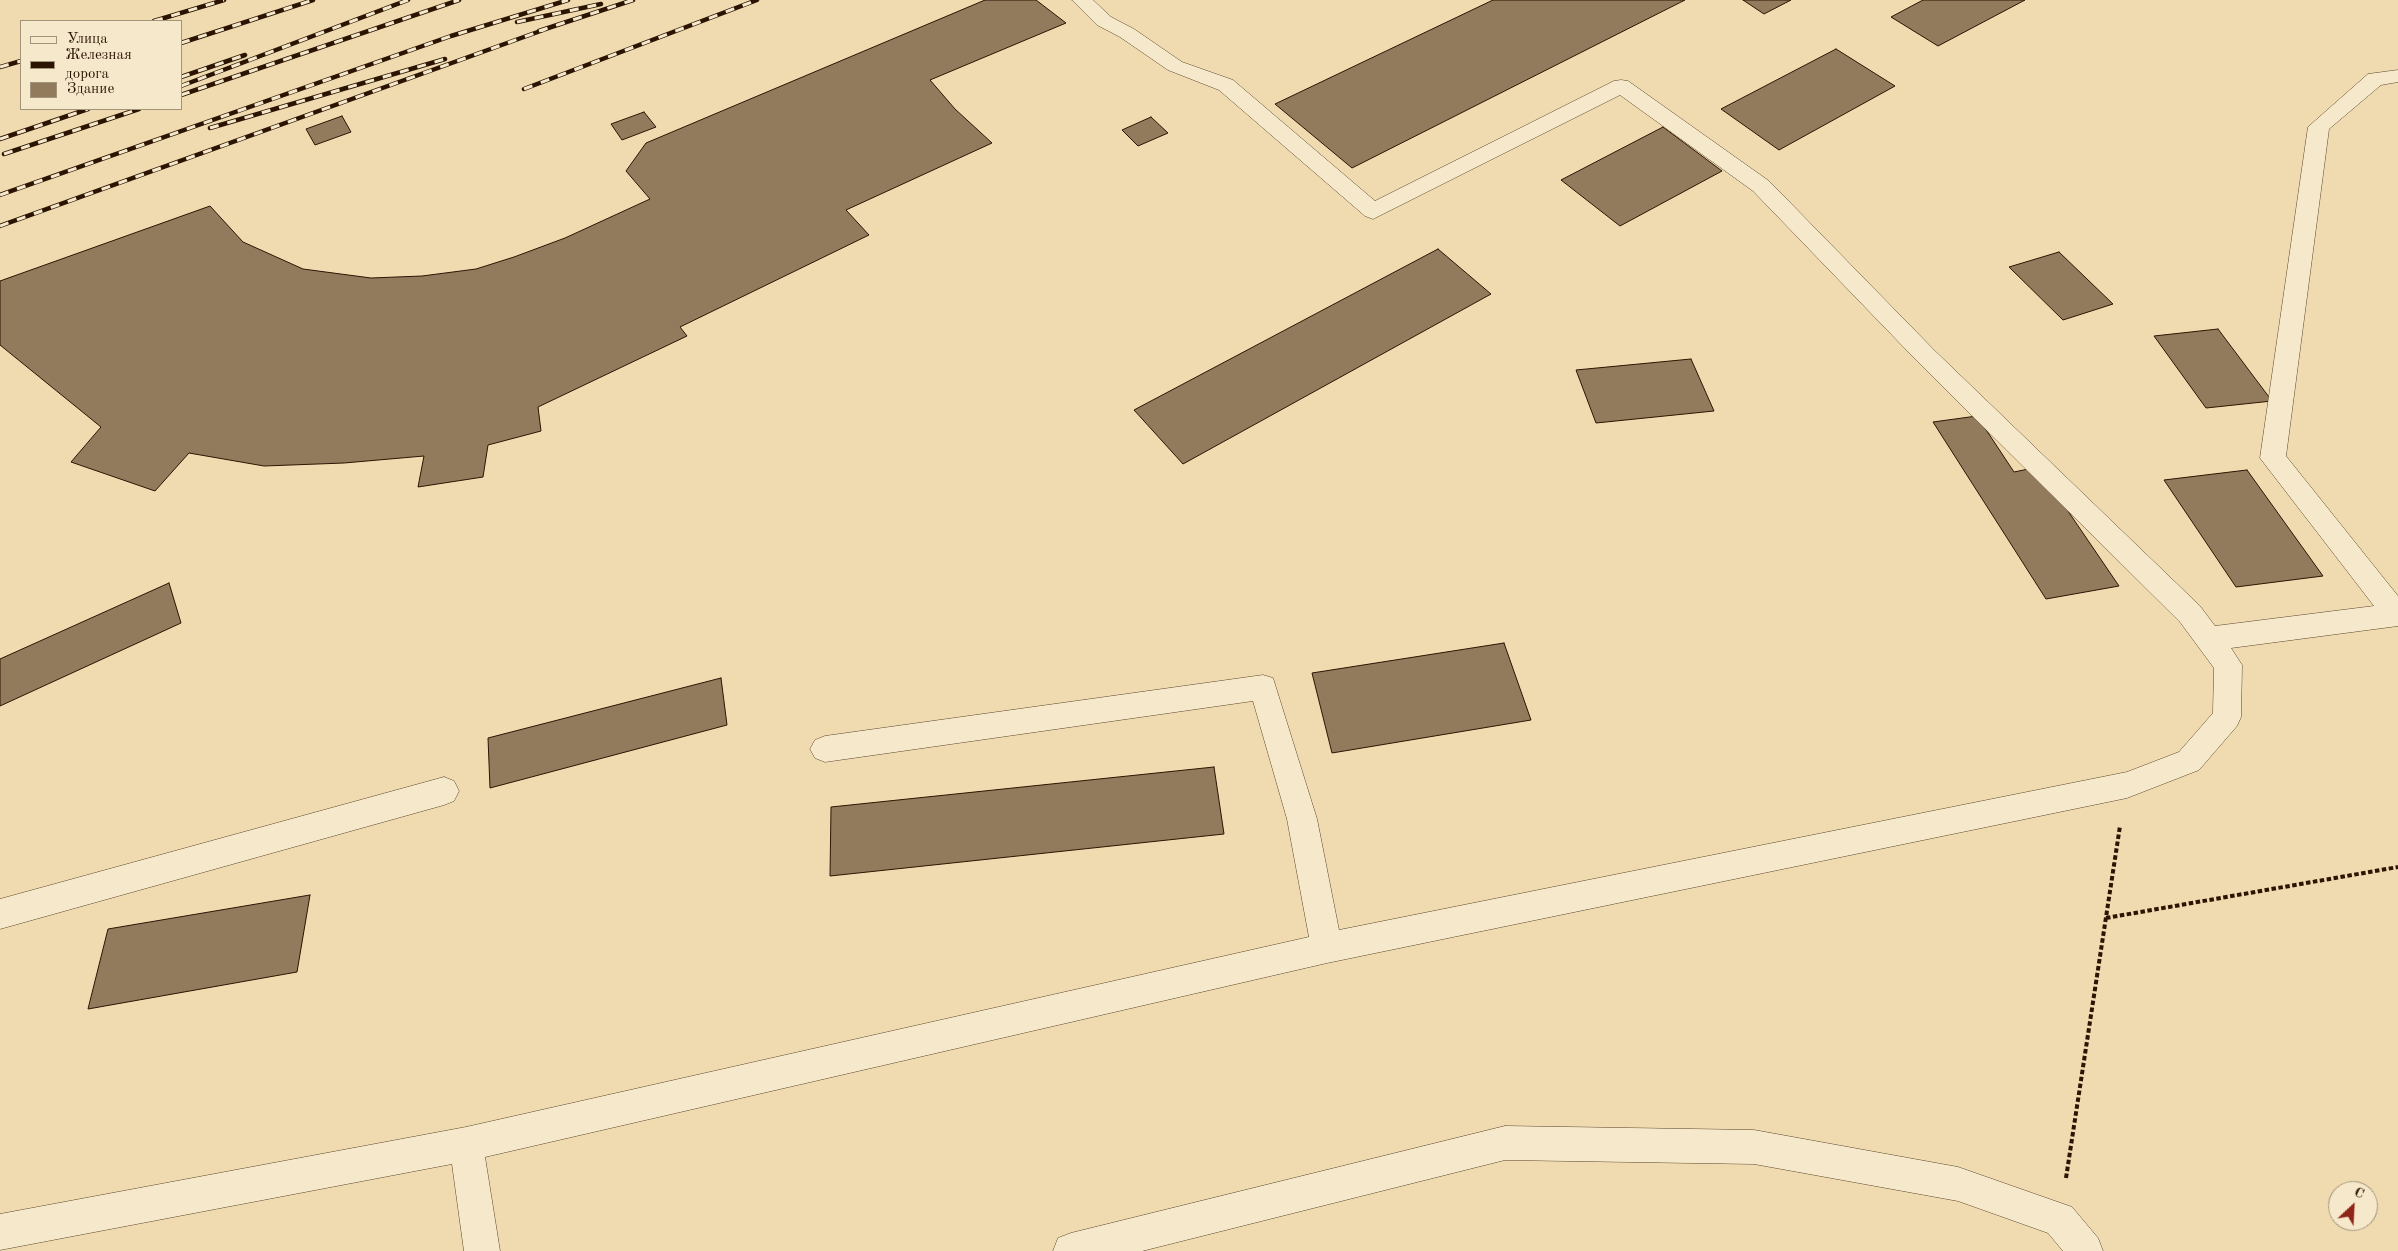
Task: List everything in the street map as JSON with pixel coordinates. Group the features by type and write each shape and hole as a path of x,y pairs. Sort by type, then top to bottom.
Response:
{"lane":[{"path":"0,1232 466,1144 1327,948 2127,785 2189,761 2227,717 2228,665 2190,614 1926,356 1761,186 1621,86 1373,211 1226,85 1175,66 1127,33 1104,21 1082,0"},
{"path":"2209,639 2397,615 2273,458 2319,127 2374,79 2398,76"},
{"path":"825,749 1263,687 1302,819 1327,948"},
{"path":"0,914 444,791"},
{"path":"1071,1251 1505,1143 1754,1148 1958,1184 2060,1218 2085,1251"},
{"path":"466,1144 482,1251"}],"path":[{"path":"2106,918 2398,867"},
{"path":"2060,1218 2114,872"}],"building":[{"path":"985,0 1036,0 1066,23 930,80 955,109 992,143 846,210 869,235 680,327 687,336 538,407 541,431 488,445 483,477 418,487 424,456 344,463 264,466 189,453 155,491 71,462 101,427 0,345 0,281 210,206 243,242 303,269 371,278 422,276 476,269 514,257 565,238 650,199 626,171 646,143"},
{"path":"1493,0 1685,0 1352,168 1275,104"},
{"path":"1743,0 1791,0 1764,14"},
{"path":"1923,0 2025,0 1938,46 1891,17"},
{"path":"1836,49 1895,86 1779,150 1721,109"},
{"path":"644,112 656,127 622,140 611,124"},
{"path":"342,116 351,132 315,145 306,129"},
{"path":"1151,117 1168,133 1138,146 1122,130"},
{"path":"1663,127 1722,171 1620,226 1561,180"},
{"path":"1438,249 1491,294 1183,464 1134,410"},
{"path":"2059,252 2113,304 2063,320 2009,267"},
{"path":"2218,329 2272,401 2206,408 2154,336"},
{"path":"1691,359 1714,411 1596,423 1576,370"},
{"path":"1977,416 2014,472 2038,467 2119,586 2046,599 1933,422"},
{"path":"2247,470 2323,576 2236,587 2164,480"},
{"path":"169,583 181,623 0,706 0,659"},
{"path":"1504,643 1531,720 1332,753 1312,673"},
{"path":"721,678 727,725 490,788 488,738"},
{"path":"1214,767 1224,834 830,876 831,807"},
{"path":"310,895 297,972 88,1009 108,929"}],"railway":[{"path":"157,20 224,0"},
{"path":"182,43 313,0"},
{"path":"182,86 408,0"},
{"path":"182,95 459,0"},
{"path":"0,195 451,36 568,0"},
{"path":"539,31 633,0"},
{"path":"524,89 757,0"},
{"path":"517,22 601,4"},
{"path":"0,226 546,29"},
{"path":"182,77 245,55"},
{"path":"210,128 445,59"},
{"path":"0,67 20,61"},
{"path":"0,139 85,110"},
{"path":"4,154 136,110"}]}
